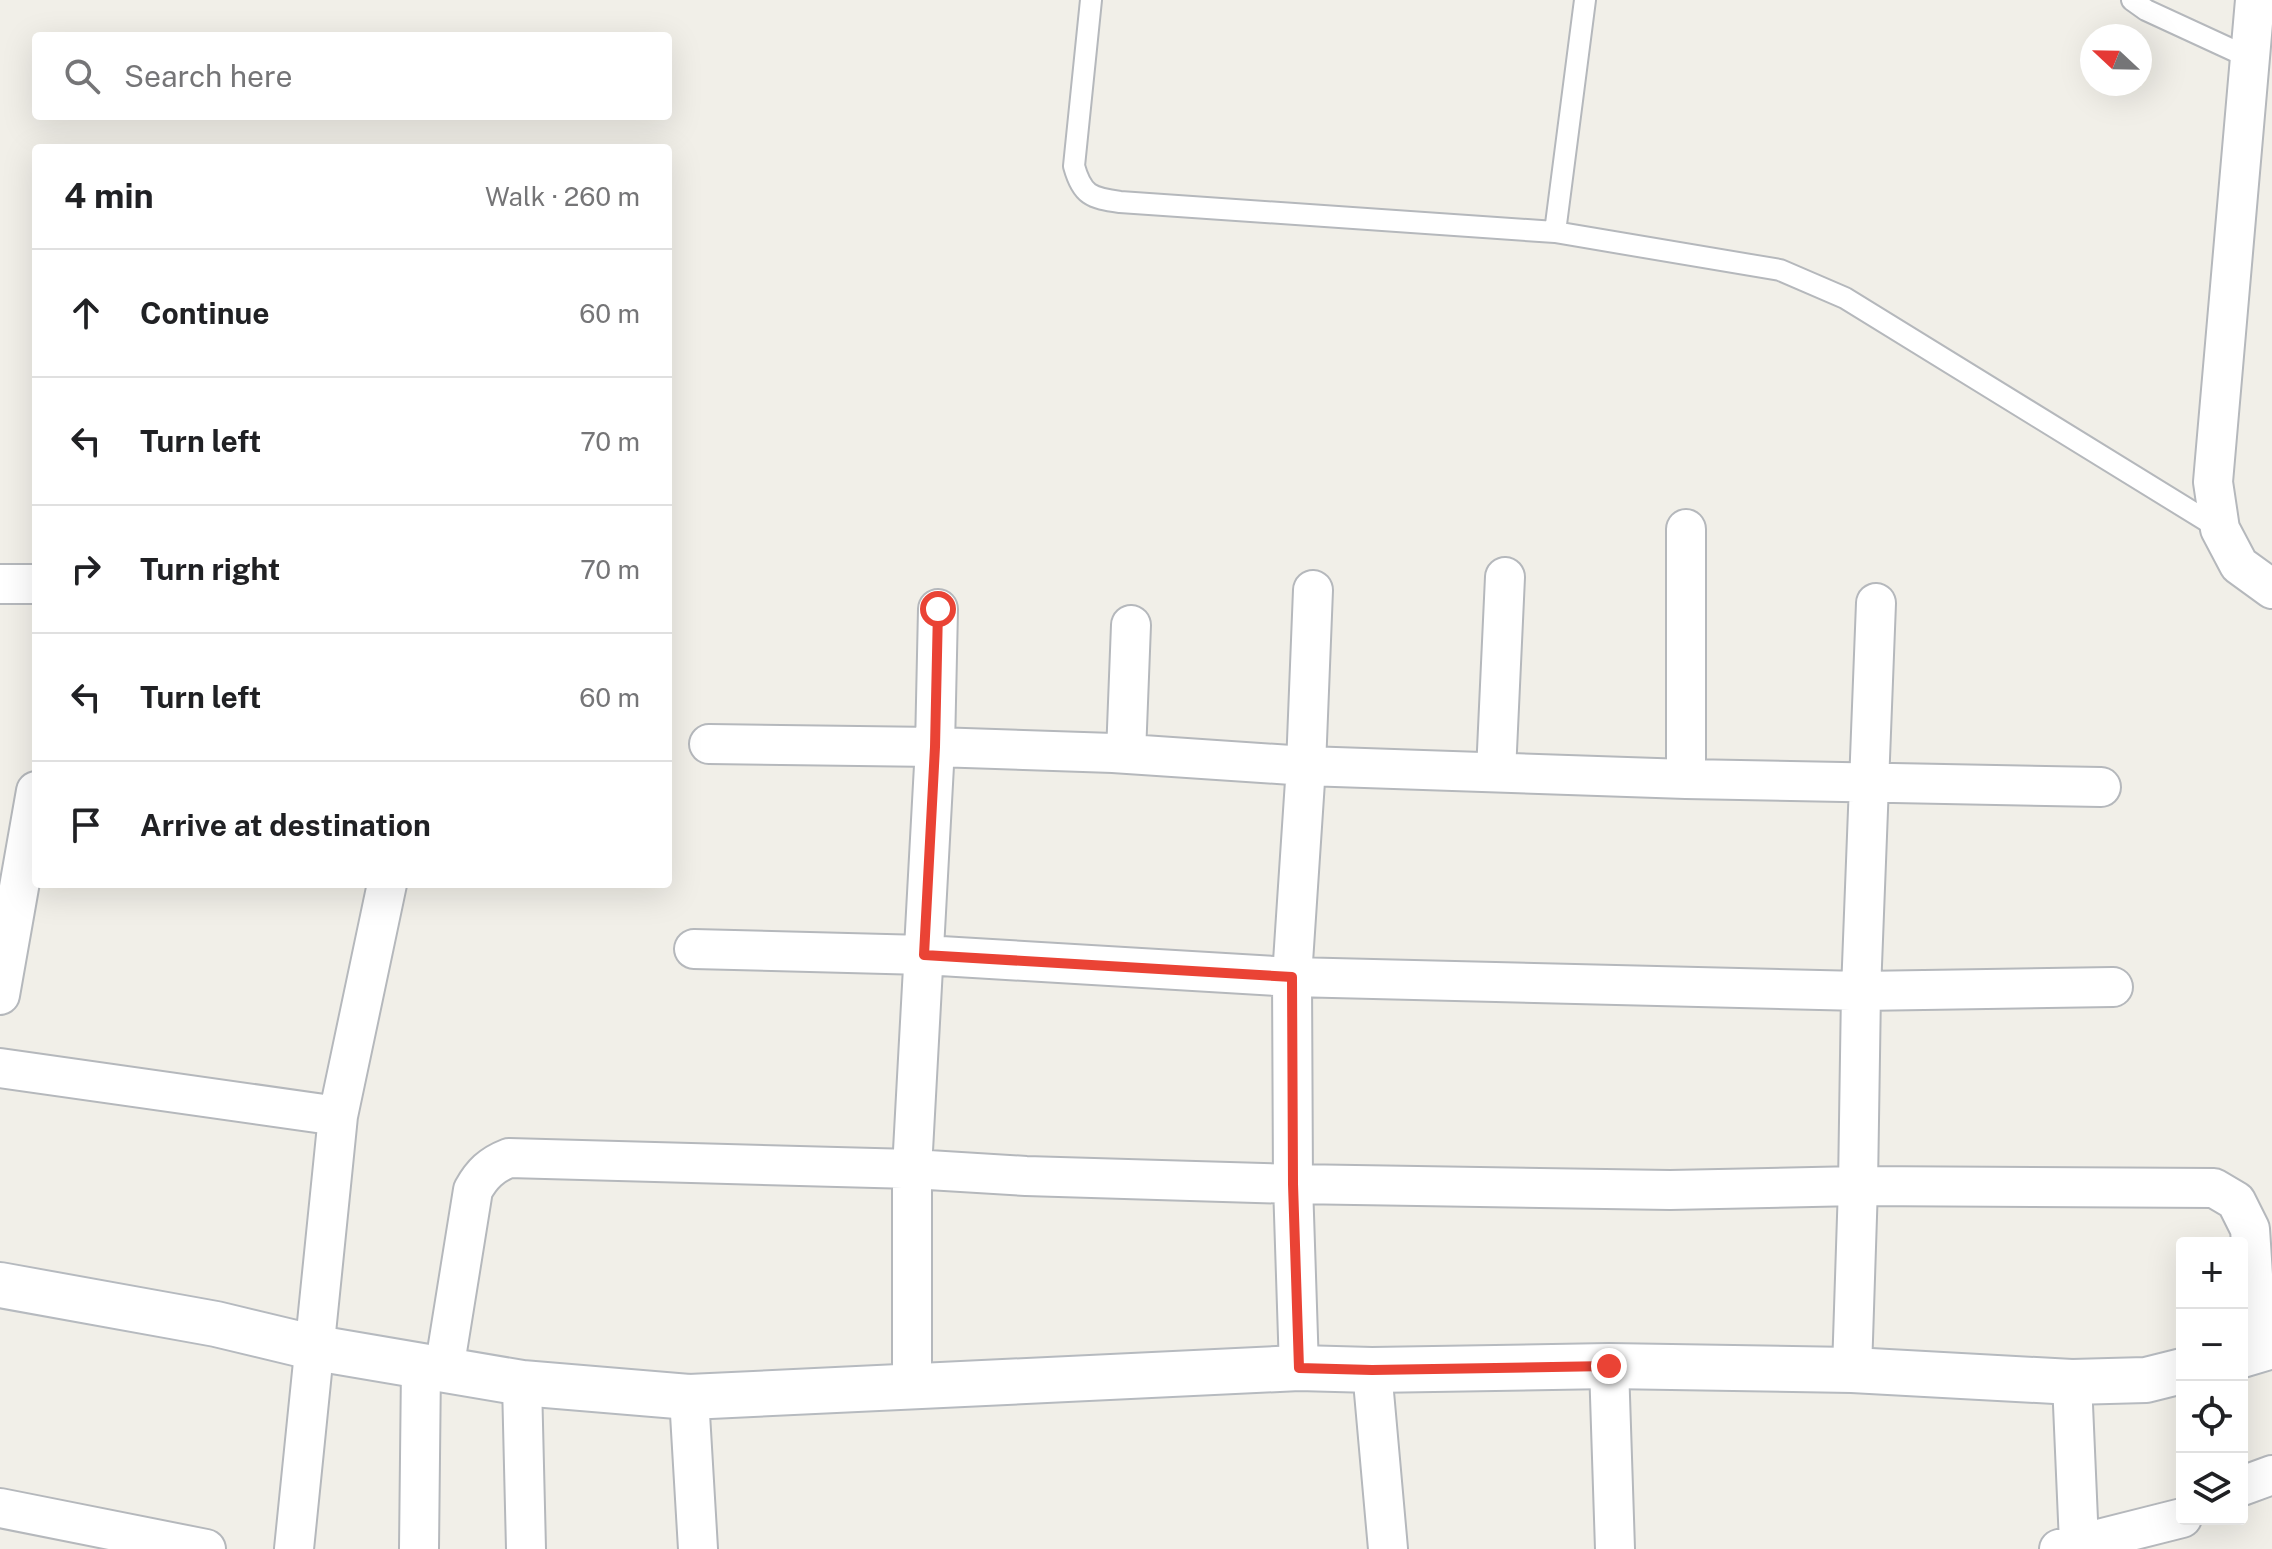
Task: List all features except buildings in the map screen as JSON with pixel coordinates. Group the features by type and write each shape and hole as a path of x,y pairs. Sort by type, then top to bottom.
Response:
{"street":[{"path":"2255,0 2213,482 2220,529 2239,565 2272,589"},
{"path":"1686,529 1686,779"},
{"path":"1496,772 1505,577"},
{"path":"0,584 32,584"},
{"path":"1299,1368 1293,1184 1292,977 1306,766 1313,590"},
{"path":"1852,1370 1861,991 1876,603"},
{"path":"912,1388 912,1169 935,747 938,609"},
{"path":"1126,754 1131,625"},
{"path":"709,744 935,747 1126,754 1306,766 1686,779 2101,787"},
{"path":"0,995 5,938 32,810"},
{"path":"294,1549 338,1116 386,888"},
{"path":"694,949 924,955 1292,977 1861,991 2113,987"},
{"path":"0,1068 338,1116"},
{"path":"419,1549 433,1368 473,1190 493,1164 509,1158 1293,1184 1670,1190 1858,1186 2214,1188 2236,1201 2250,1229 2257,1351"},
{"path":"0,1285 216,1324 316,1348 522,1383 689,1397 1299,1368 1372,1370 1609,1366 1852,1370 2072,1382 2146,1380 2176,1372"},
{"path":"1609,1366 1615,1549"},
{"path":"1372,1370 1388,1549"},
{"path":"2072,1382 2069,1546 2176,1519"},
{"path":"522,1383 526,1549"},
{"path":"689,1397 698,1549"},
{"path":"2248,1484 2272,1475"},
{"path":"0,1508 206,1549"}],"lane":[{"path":"1091,0 1074,166 1079,184 1087,193 1120,202 1555,232 1780,270 1814,282 1845,298 2220,529"},
{"path":"1555,232 1585,0"},
{"path":"2132,0 2146,10 2250,58"}],"route":[{"path":"938,609 935,747 924,955 1292,977 1293,1184 1299,1368 1372,1370 1609,1366"}]}
